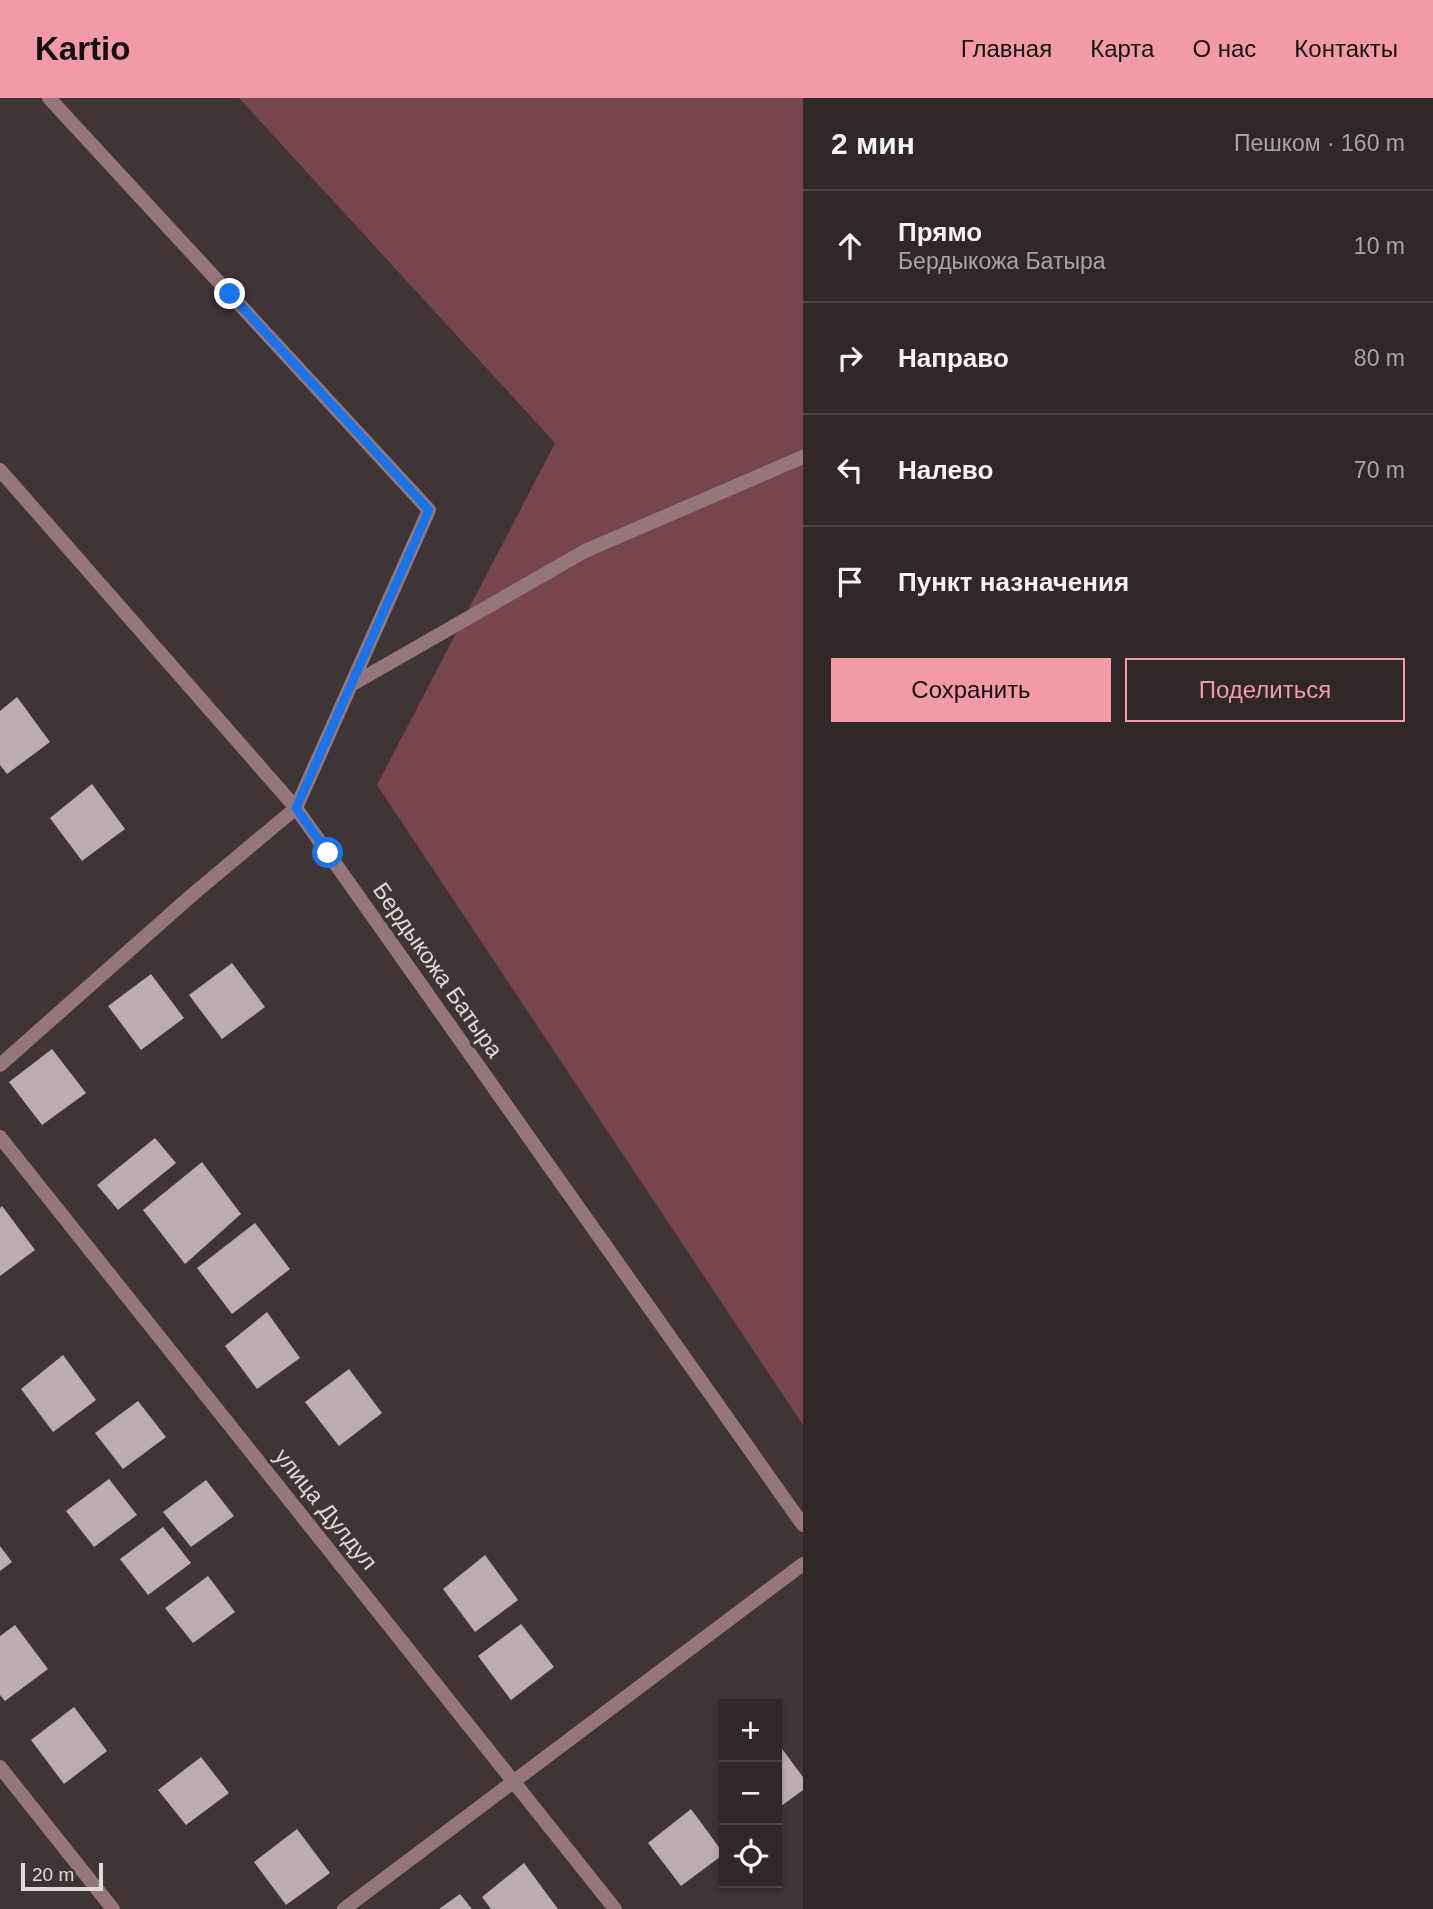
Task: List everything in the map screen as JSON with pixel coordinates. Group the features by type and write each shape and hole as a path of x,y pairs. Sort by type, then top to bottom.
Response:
{"street":[{"path":"0,1065 192,895 296,808 429,510 49,98"},
{"path":"351,685 584,551 803,457"},
{"name":"Бердыкожа Батыра","path":"0,470 296,808 803,1525"},
{"name":"улица Дулдул","path":"0,1138 615,1909"},
{"path":"344,1909 513,1779 803,1564"},
{"path":"0,1767 113,1909"}],"shaded area":[{"path":"239,98 803,98 803,1425 377,785 555,443"}],"building":[{"path":"17,697 50,742 7,774 0,765 0,711"},
{"path":"92,784 125,829 82,861 50,818"},
{"path":"232,963 265,1007 222,1039 189,995"},
{"path":"151,974 184,1018 141,1050 108,1006"},
{"path":"52,1049 86,1093 42,1125 9,1082"},
{"path":"155,1138 176,1163 118,1210 97,1185"},
{"path":"202,1162 241,1214 185,1264 143,1210"},
{"path":"2,1206 35,1250 0,1276 0,1208"},
{"path":"255,1223 290,1269 232,1314 197,1268"},
{"path":"267,1312 300,1358 257,1389 225,1346"},
{"path":"63,1355 96,1400 53,1432 21,1389"},
{"path":"349,1369 382,1413 339,1446 305,1402"},
{"path":"138,1401 166,1437 123,1469 95,1433"},
{"path":"109,1479 137,1515 94,1547 66,1511"},
{"path":"206,1480 234,1516 191,1547 163,1512"},
{"path":"163,1527 191,1563 148,1595 120,1559"},
{"path":"0,1546 12,1562 0,1571"},
{"path":"485,1555 518,1600 475,1632 443,1589"},
{"path":"208,1576 235,1612 193,1643 165,1608"},
{"path":"521,1624 554,1667 511,1700 478,1656"},
{"path":"15,1625 48,1669 5,1701 0,1695 0,1636"},
{"path":"74,1707 107,1751 64,1784 31,1740"},
{"path":"782,1749 803,1777 803,1790 782,1805"},
{"path":"201,1757 229,1793 186,1825 158,1790"},
{"path":"691,1809 719,1847 719,1858 681,1886 648,1843"},
{"path":"297,1829 330,1873 286,1905 254,1862"},
{"path":"524,1863 558,1909 491,1909 482,1897"},
{"path":"460,1894 472,1909 439,1909"}],"route":[{"path":"230,294 429,510 296,808 328,853"}]}
